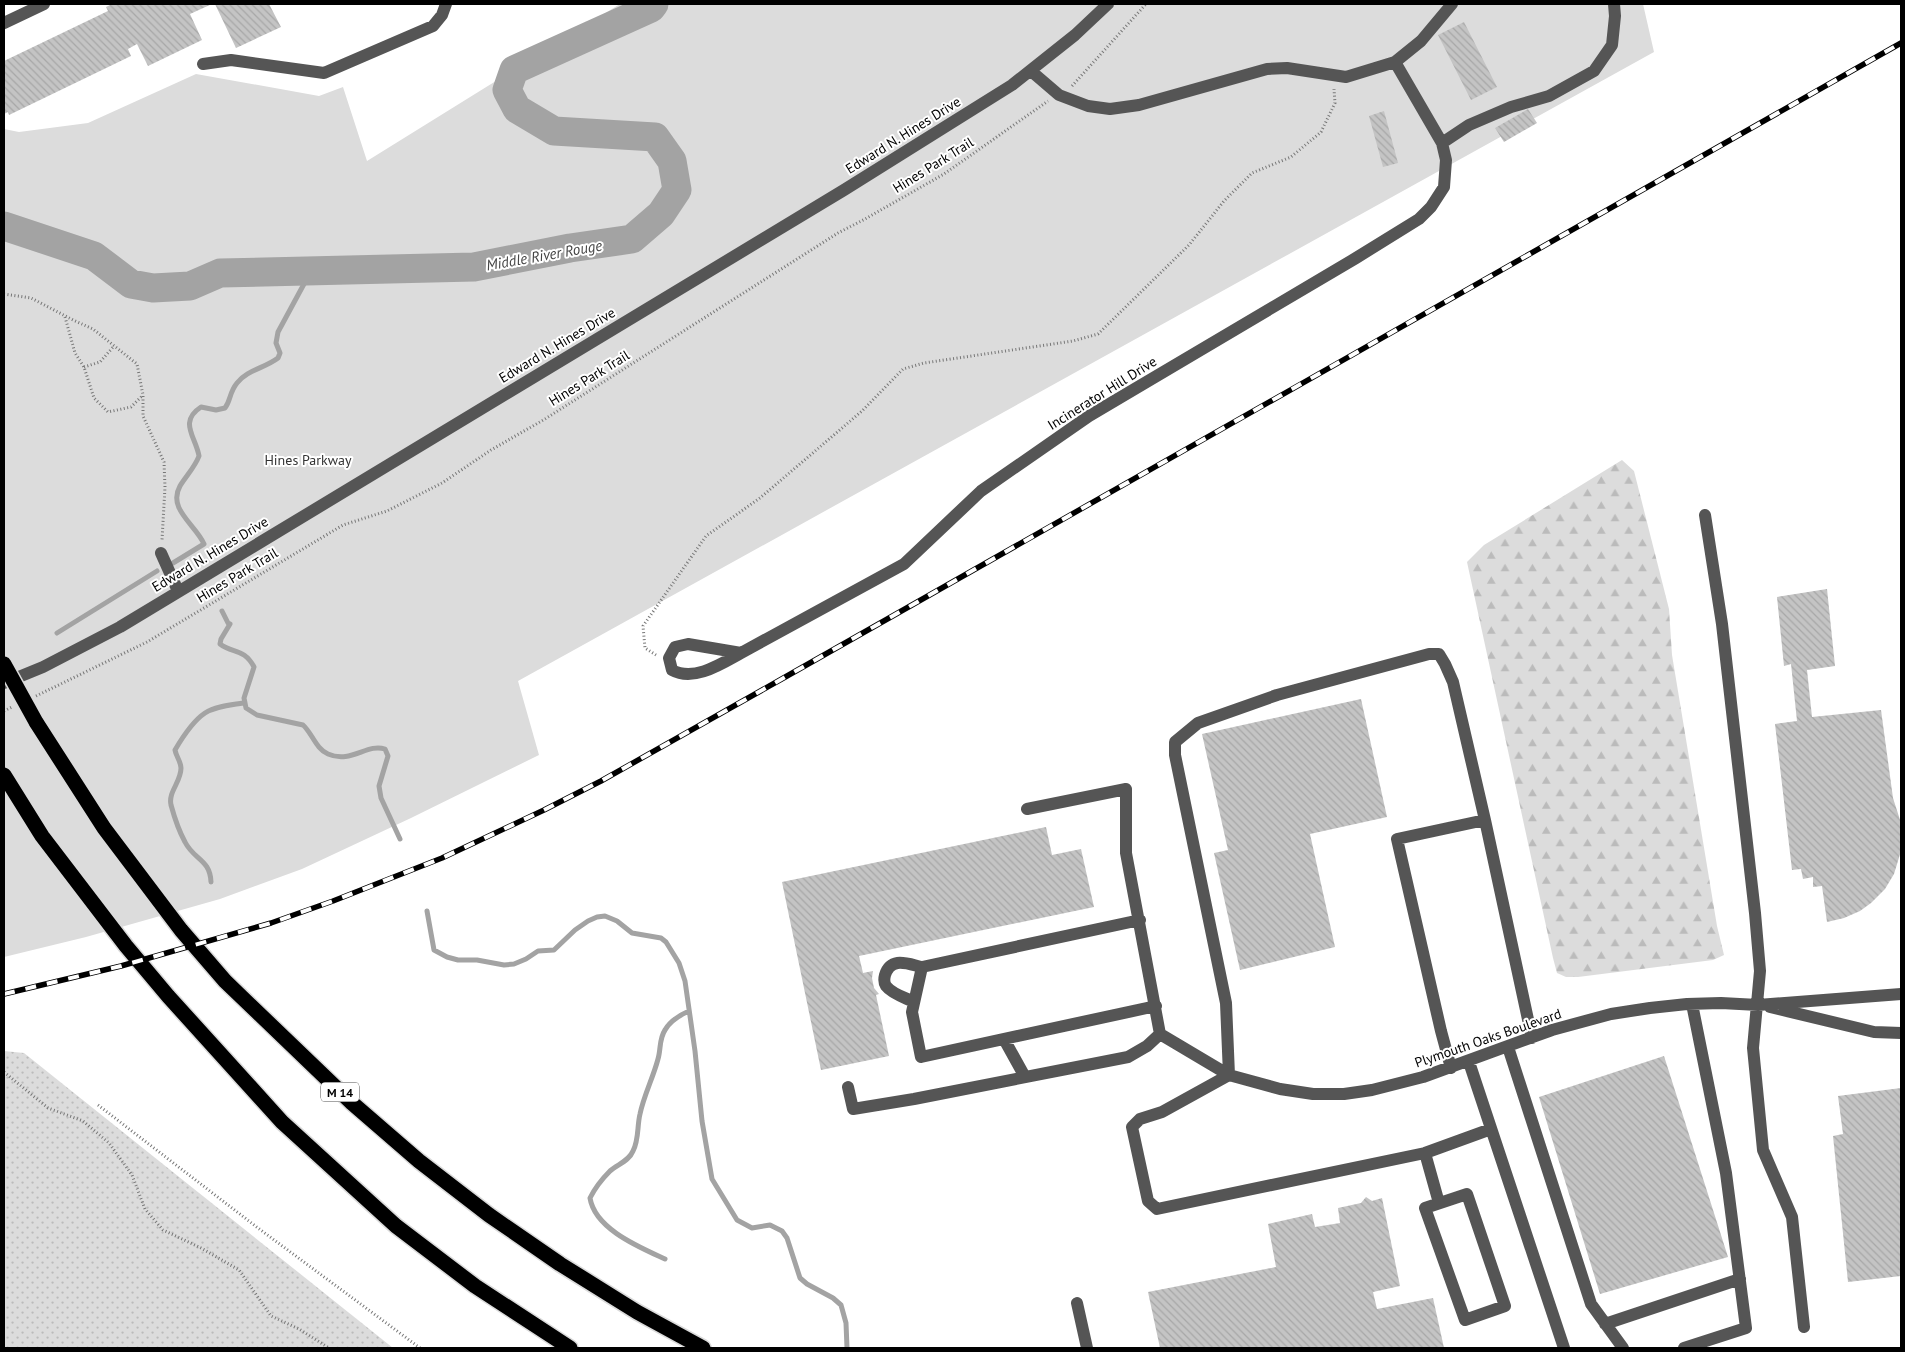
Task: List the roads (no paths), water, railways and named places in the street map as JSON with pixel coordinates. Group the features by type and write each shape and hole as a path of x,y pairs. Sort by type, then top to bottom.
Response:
{"highway":[{"name":"M 14","path":"4,664 36,722 104,828 181,930 225,982 352,1103 419,1161 497,1220 560,1264 637,1312 703,1348"},
{"path":"4,775 42,836 126,946 174,1004 282,1122 396,1226 475,1286 570,1348"}],"street":[{"path":"4,23 44,4"},
{"path":"203,64 231,60 324,73 434,26 442,15 446,4"},
{"name":"Edward N. Hines Drive","path":"4,683 43,666 120,627 844,190 1012,85 1075,35 1108,4"},
{"path":"1031,71 1059,95 1088,106 1119,109 1267,70 1287,68 1346,77 1395,62 1421,41 1452,4"},
{"path":"1442,143 1469,125 1510,108 1549,96 1594,71 1612,45 1615,16 1614,4"},
{"name":"Incinerator Hill Drive","path":"741,653 688,644 675,647 669,658 672,670 682,675 708,671 741,653 904,564 980,491 1089,416 1419,219 1431,207 1444,187 1446,160 1442,143 1395,62"},
{"path":"1705,515 1722,624 1755,912 1760,971 1753,1048 1764,1150 1792,1217 1804,1327"},
{"path":"161,553 178,591"},
{"path":"1491,1129 1425,1153 1157,1209 1148,1202 1132,1127 1140,1119 1162,1112 1229,1076 1226,1003 1175,755 1174,742 1198,724 1277,695 1429,654 1439,654 1453,682 1532,1038"},
{"path":"848,1087 852,1109 914,1099 1128,1057 1147,1046 1160,1034 1126,853 1126,788 1027,809"},
{"path":"1452,1068 1441,1031 1397,839 1485,820"},
{"path":"914,1002 886,987 884,981 890,965 898,962 922,967 1140,920"},
{"path":"922,967 912,1012 921,1057 1156,1006"},
{"name":"Plymouth Oaks Boulevard","path":"1160,1034 1229,1076 1313,1094 1344,1094 1372,1090 1423,1077 1567,1026 1611,1014 1692,1004 1758,1004 1901,994"},
{"path":"1684,1348 1746,1328 1726,1173 1692,1004"},
{"name":"Plymouth Oaks Boulevard","path":"1758,1004 1874,1032 1901,1033"},
{"path":"1004,1038 1026,1077"},
{"path":"1508,1047 1591,1304 1623,1348"},
{"path":"1469,1062 1564,1348"},
{"path":"1425,1153 1439,1203"},
{"path":"1467,1194 1506,1306 1465,1320 1426,1208 1439,1203 1467,1194"},
{"path":"1605,1324 1740,1279"},
{"path":"1077,1303 1087,1348"}],"waterway":[{"name":"Middle River Rouge","path":"4,226 94,256 131,284 153,288 190,286 220,273 474,267 570,248 632,239 661,214 677,190 672,161 655,137 554,131 517,109 507,90 514,70 651,8 654,4"},
{"path":"173,563 204,544 184,516 177,502 180,486 199,456 190,430 191,418 201,407 216,410 225,408 234,387 241,379 278,358 280,353 276,343 278,332 311,271"},
{"path":"57,633 157,571"},
{"path":"222,611 230,624 220,644 242,654 254,667 244,698 246,708 257,715 303,725 317,745 328,754 344,757 372,749 385,749 388,756 379,786 381,798 400,839"},
{"path":"211,882 210,874 205,864 185,842 171,805 171,796 181,768 175,750 192,725 205,713 219,707 243,703"},
{"path":"427,911 434,950 458,960 477,960 504,965 514,964 538,951 554,950 575,930 588,921 605,916 617,921 632,933 661,938 666,942 679,963 685,981 702,1121 712,1179 737,1220 752,1228 770,1225 782,1231 787,1238 800,1278 841,1305 846,1323 847,1348"},
{"path":"665,1259 631,1243 609,1228 600,1219 590,1198 607,1174 626,1160 635,1147 639,1119 656,1066 663,1033 672,1021 689,1011"}],"railway":[{"path":"4,994 121,966 271,923 442,858 544,810 601,781 787,676 1901,43"}],"park label":[{"name":"Hines Parkway","path":"308,460"}]}
